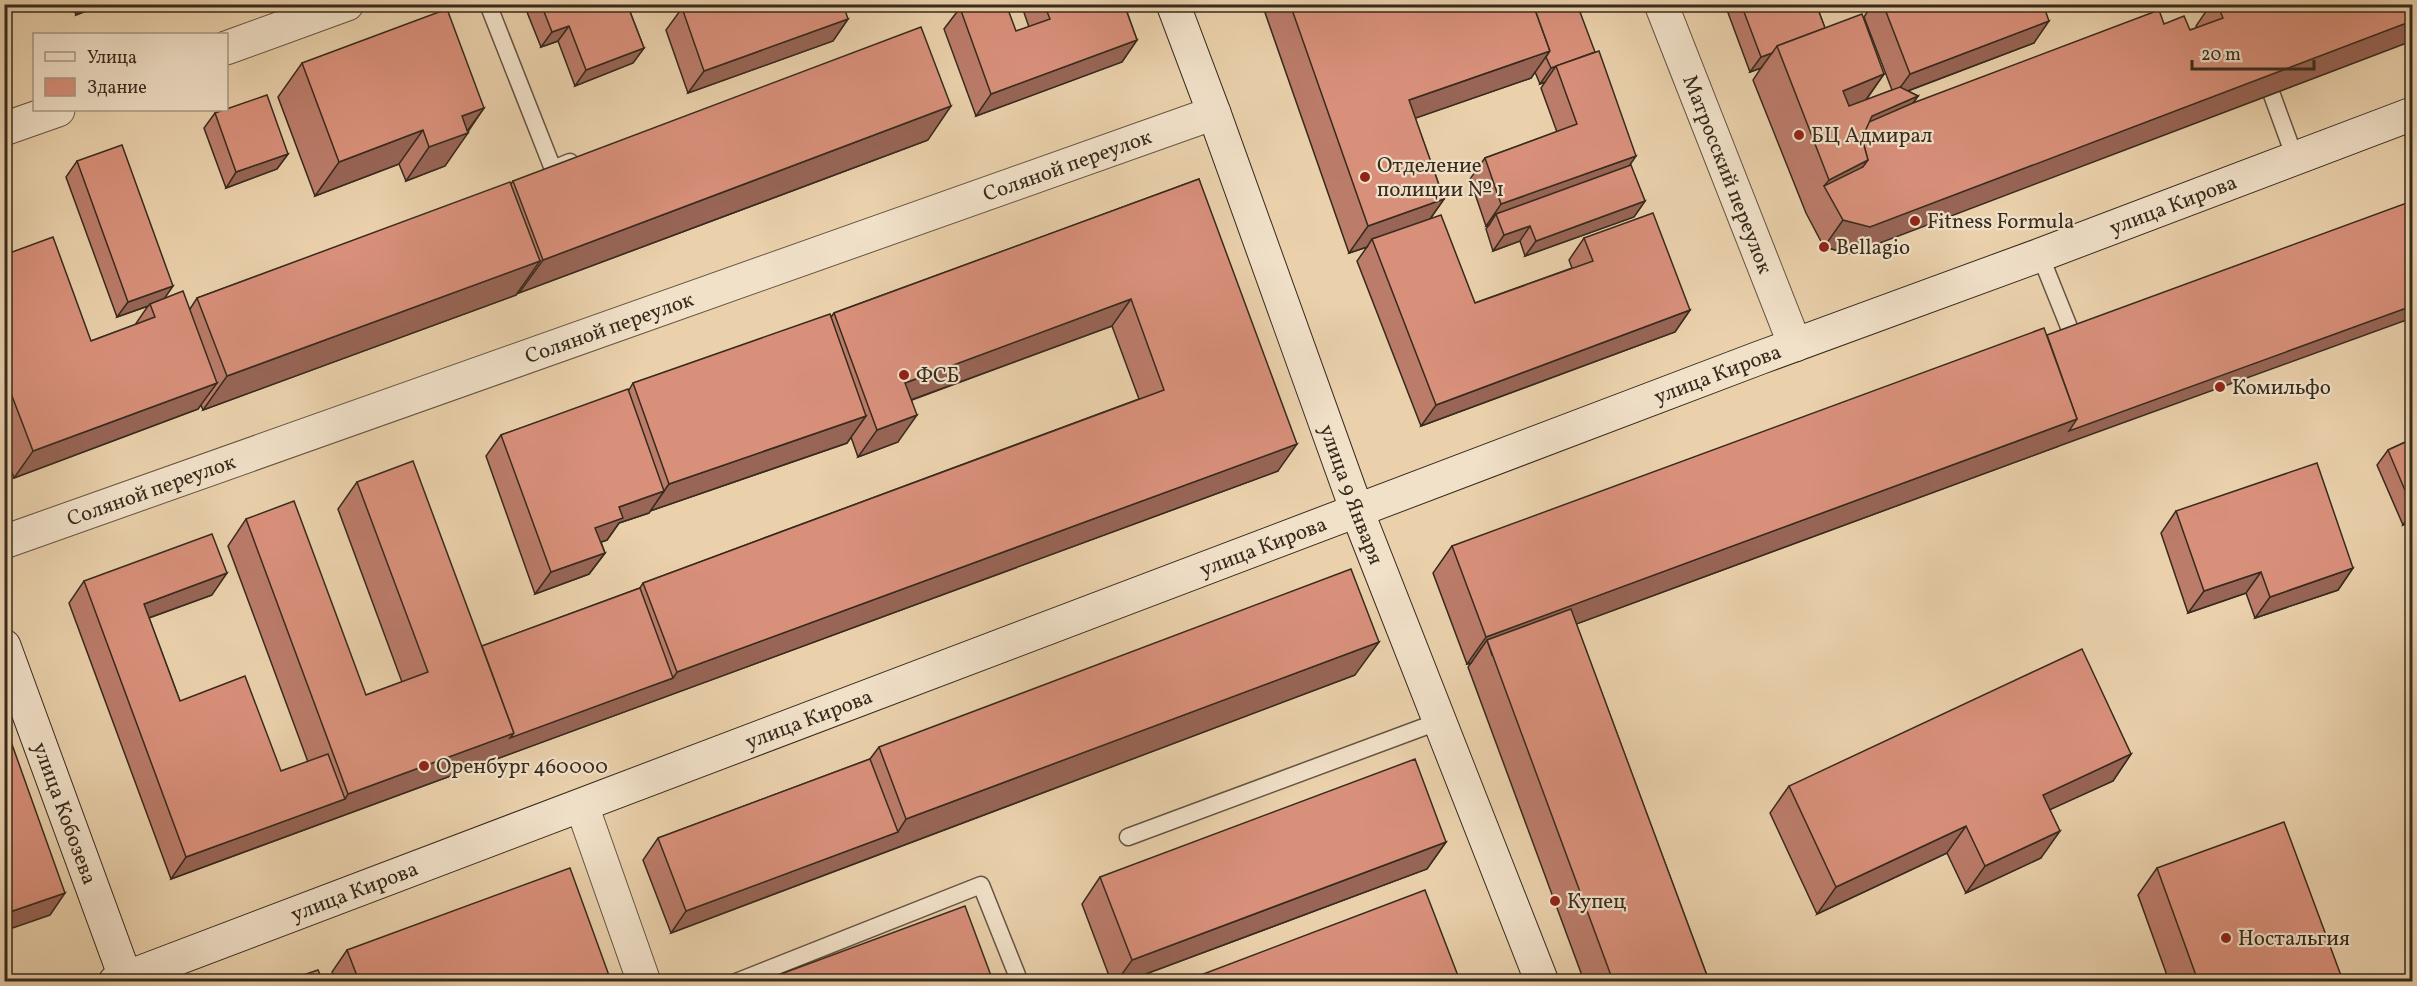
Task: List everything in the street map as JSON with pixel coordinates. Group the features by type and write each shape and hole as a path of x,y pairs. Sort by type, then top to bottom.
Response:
{"main road":[{"path":"228,47 347,4"},
{"name":"улица 9 Января","path":"1173,4 1358,511 1542,981"},
{"name":"Матросский переулок","path":"1661,4 1795,345"},
{"path":"4,129 55,111"},
{"name":"Соляной переулок","path":"4,542 1214,113"},
{"name":"улица Кирова","path":"123,980 1795,345 2412,114"},
{"name":"улица Кобозева","path":"4,646 123,980"},
{"path":"582,806 644,981"}],"lane":[{"path":"488,4 547,171 586,156"},
{"path":"2272,94 2295,158"},
{"path":"2040,255 2073,337"},
{"path":"1128,837 1440,721"},
{"path":"736,981 981,885 1017,975"}],"building":[{"path":"541,4 627,4 644,48 586,70 569,26 552,32"},
{"path":"693,4 843,4 848,19 704,71 682,8"},
{"path":"969,4 1006,4 1016,31 1050,19 1044,4 1124,4 1137,40 991,94 960,8"},
{"name":"Отделение полиции № 1","path":"1290,4 1533,4 1550,51 1409,100 1444,199 1368,226"},
{"path":"1533,4 1577,4 1595,52 1551,68 1546,57 1550,51"},
{"path":"1741,4 1816,4 1825,28 1777,46 1772,53 1761,57"},
{"path":"1883,4 2043,4 2049,21 1910,74"},
{"path":"2217,4 2412,4 2412,21 1870,227 1843,220 1824,186 1863,167 1868,160 1862,138 1869,122 1913,103 2159,10 2164,24 2184,16 2190,30 2223,18"},
{"path":"447,9 484,108 462,116 468,133 429,147 423,130 339,162 302,63"},
{"path":"1862,14 1884,74 1843,91 1849,106 1900,87 1918,96 1872,116 1862,138 1868,160 1829,180 1777,46"},
{"path":"921,27 951,106 543,260 513,181"},
{"path":"1599,51 1636,156 1501,204 1485,158 1577,124 1556,66"},
{"path":"267,95 288,154 236,172 215,113 228,111 228,108"},
{"path":"122,145 173,286 128,302 77,161"},
{"path":"1631,165 1645,201 1536,241 1530,226 1504,235 1496,214"},
{"path":"1199,179 1297,444 677,672 643,583 1164,390 1131,299 905,383 917,415 877,430 834,313"},
{"path":"510,182 540,261 227,376 197,298"},
{"path":"2412,201 2412,306 2069,431 2077,419 2047,335"},
{"path":"1653,213 1690,310 1436,405 1372,239 1441,215 1475,303 1593,261 1584,238"},
{"path":"53,237 91,341 155,317 150,304 183,291 217,383 33,451 4,375 4,255"},
{"path":"830,314 866,416 669,484 633,383"},
{"path":"2044,328 2077,419 1486,637 1452,546"},
{"path":"628,389 664,491 619,507 623,518 595,528 605,553 551,572 501,435"},
{"path":"2412,439 2412,507 2388,450"},
{"path":"413,461 514,733 348,794 246,519 294,501 366,695 428,672 357,482"},
{"path":"2317,463 2353,568 2270,597 2261,572 2204,591 2176,511"},
{"path":"212,534 227,573 144,604 180,701 245,676 281,771 328,754 345,799 186,857 84,581"},
{"path":"1351,569 1379,642 906,819 879,747"},
{"path":"640,588 673,678 510,738 514,733 482,646"},
{"path":"1571,609 1709,981 1613,981 1487,640"},
{"path":"2082,649 2131,754 2043,795 2060,831 1985,866 1966,826 1836,887 1789,786"},
{"path":"4,722 65,893 4,914"},
{"path":"870,759 898,832 686,911 658,838"},
{"path":"1415,759 1446,842 1132,960 1100,877"},
{"name":"Ностальгия","path":"2284,822 2343,981 2198,981 2157,868"},
{"path":"570,868 611,981 516,981 514,975 498,981 482,981 480,978 471,981 359,981 347,950"},
{"path":"1425,890 1460,981 1185,981"},
{"path":"965,906 993,981 762,981"},
{"path":"318,970 323,981 286,981"}],"place":[{"name":"БЦ Адмирал","path":"1799,135"},
{"name":"Отделение полиции № 1","path":"1365,177"},
{"name":"Fitness Formula","path":"1915,221"},
{"name":"Bellagio","path":"1824,247"},
{"name":"ФСБ","path":"904,375"},
{"name":"Комильфо","path":"2220,387"},
{"name":"Оренбург 460000","path":"424,766"},
{"name":"Купец","path":"1555,901"},
{"name":"Ностальгия","path":"2226,938"}]}
